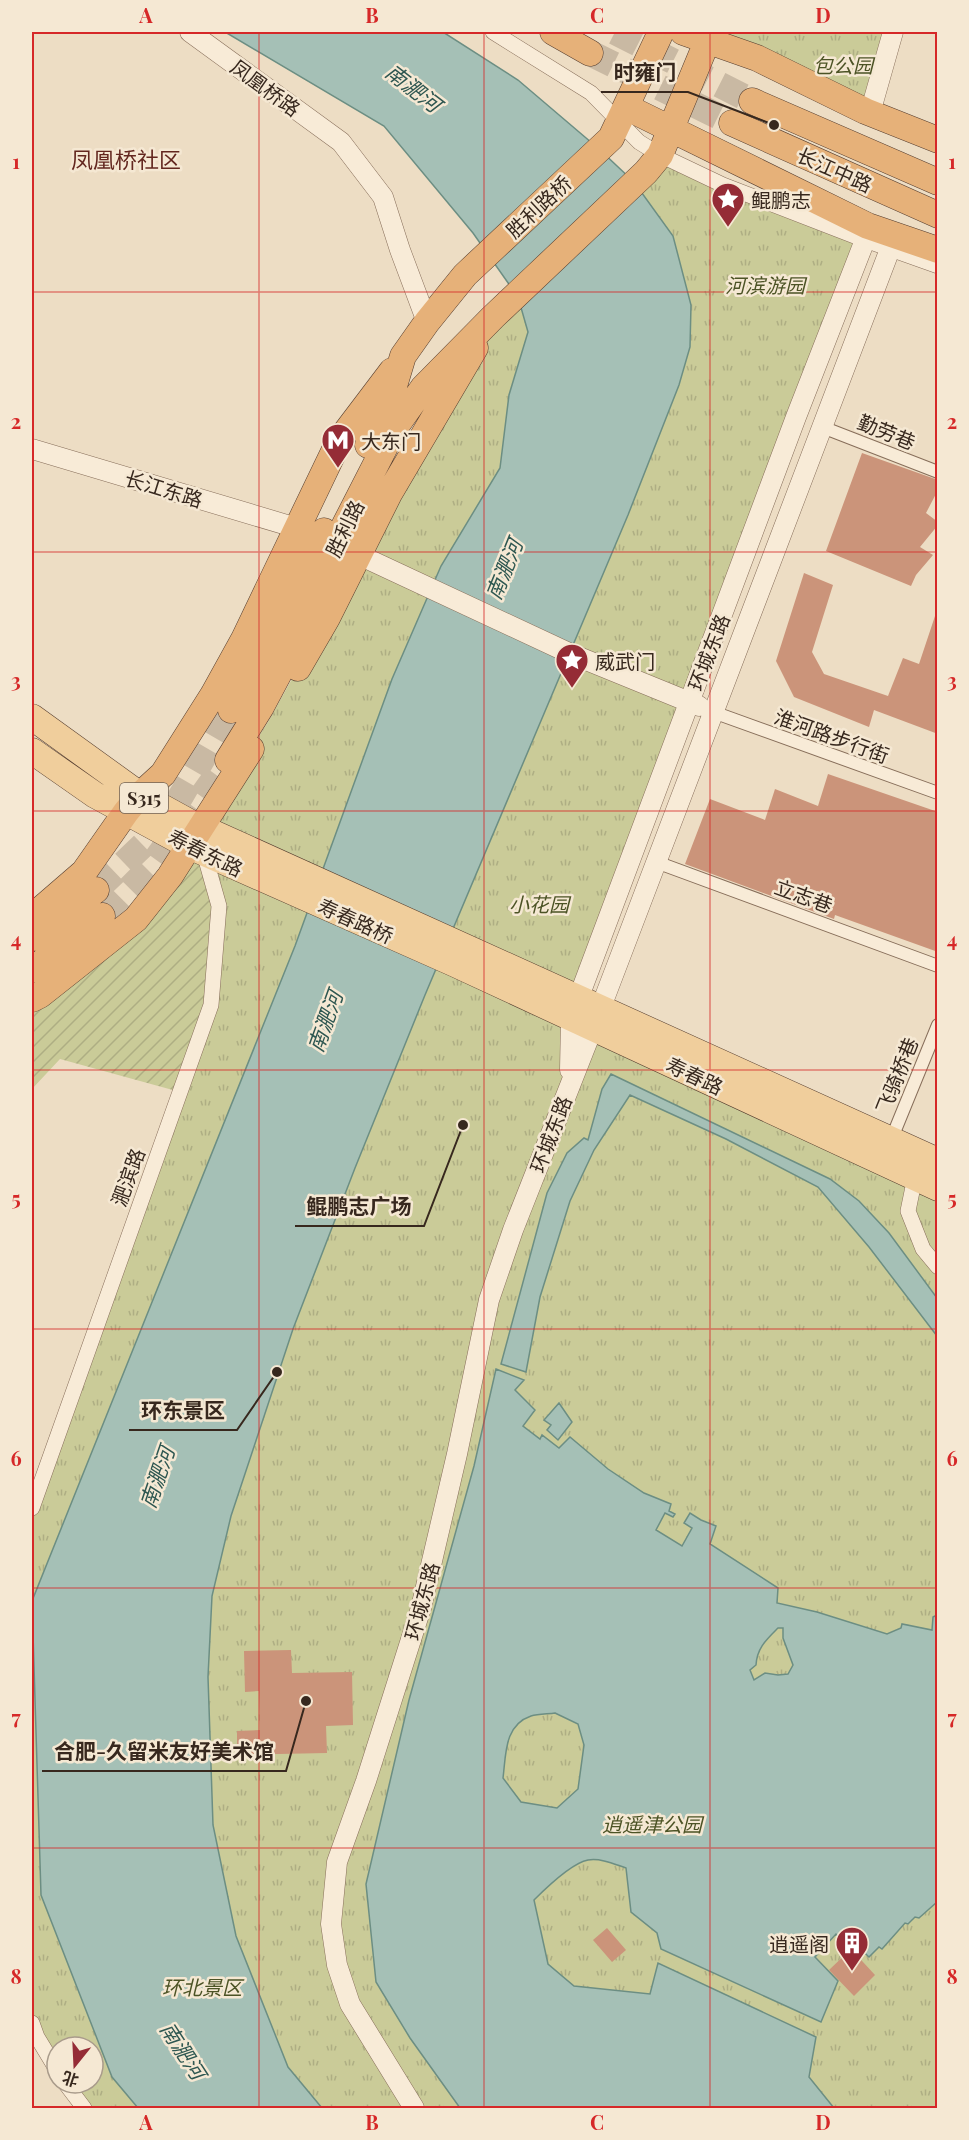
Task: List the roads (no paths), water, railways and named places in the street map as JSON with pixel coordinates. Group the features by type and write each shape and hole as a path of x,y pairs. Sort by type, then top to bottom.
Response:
{"highway":[{"path":"553,32 590,53"},
{"path":"661,32 619,122 672,129 867,233 892,242 938,250"},
{"path":"683,32 710,35 870,113 938,140"},
{"path":"32,999 136,919 198,842 327,618 389,494 493,317 646,172 660,155 710,35"},
{"name":"长江中路","path":"752,101 938,182"},
{"name":"胜利路桥","path":"465,275 619,122"},
{"name":"长江中路","path":"732,123 938,215"},
{"name":"胜利路","path":"231,710 355,474 392,396 403,356 465,275"},
{"name":"胜利路","path":"228,760 261,707 292,647 334,546 394,429 423,388 493,317"},
{"path":"32,917 84,872 133,804 163,774 213,695 244,639 339,441 403,356"},
{"path":"32,938 96,890"},
{"path":"32,970 102,916"}],"main road":[{"name":"寿春东路","path":"32,717 133,804 198,842 263,868"},
{"name":"寿春东路","path":"32,751 95,795 133,804"},
{"name":"寿春路桥","path":"263,868 457,954"},
{"name":"寿春路","path":"457,954 586,1013 926,1182"},
{"name":"寿春路","path":"586,1013 938,1161"}],"street":[{"name":"凤凰桥路","path":"190,32 341,142 383,196 427,322"},
{"path":"493,32 591,93 639,142 660,155 723,185 867,233"},
{"path":"870,113 893,32"},
{"name":"环城东路","path":"414,2109 350,2004 337,1965 332,1923 337,1862 421,1608 457,1454 489,1300 513,1230 570,1082 586,1013 689,702 867,233"},
{"path":"892,242 938,266"},
{"name":"环城东路","path":"586,1013 656,862 892,242"},
{"name":"勤劳巷","path":"822,427 938,472"},
{"name":"长江东路","path":"32,449 297,528"},
{"path":"359,555 569,653 713,712"},
{"name":"淮河路步行街","path":"713,712 938,793"},
{"name":"淝滨路","path":"32,1508 211,1005 219,906 198,842"},
{"name":"立志巷","path":"656,862 938,966"},
{"name":"飞骑桥巷","path":"891,1140 938,1025"},
{"path":"926,1182 908,1211 923,1249 938,1267"},
{"path":"32,2023 45,2050"},
{"path":"74,2095 84,2109"}],"water":[{"name":"南淝河","path":"225,32 443,32 518,80 634,182 673,236 691,305 690,347 679,385 628,515 425,995 293,1329 231,1516 212,1596 208,1677 213,1825 236,1936 288,2067 322,2108 138,2108 112,2077 105,2059 105,2035 96,2035 41,1895 32,1601 295,946 392,679 441,566 500,468 509,395 528,332 518,297 473,233 384,126"},
{"path":"611,1074 830,1179 859,1201 889,1233 937,1298 937,1336 869,1247 818,1187 726,1139 630,1095 594,1150 570,1201 540,1297 526,1372 501,1364 547,1193 567,1153 584,1138 588,1140 602,1089"},
{"path":"496,1369 524,1380 515,1390 535,1410 523,1426 540,1439 542,1435 559,1448 570,1437 608,1469 644,1493 671,1504 669,1511 675,1514 673,1517 665,1513 656,1530 682,1546 692,1528 684,1523 690,1513 716,1526 710,1544 778,1588 777,1603 817,1612 887,1634 901,1628 902,1624 932,1630 933,1617 937,1615 937,1902 919,1918 915,1917 908,1924 905,1923 882,1949 879,1947 869,1957 851,1940 846,1944 836,1934 815,1957 838,1981 821,2022 661,1949 657,1933 631,1912 626,1868 598,1860 582,1862 560,1877 534,1900 548,1964 574,1986 650,1994 658,1963 816,2037 809,2077 834,2108 460,2108 410,2038 376,1982 366,1884 409,1700 474,1466","holes":["778,1628 783,1628 783,1638 793,1665 788,1674 765,1673 754,1680 750,1670 756,1665 763,1645","555,1713 578,1724 584,1745 578,1789 557,1808 521,1802 503,1778 506,1751 511,1734 522,1720 540,1714"]},
{"path":"559,1403 572,1422 558,1440 547,1430 551,1425 544,1420"}],"tunnel":[{"path":"615,32 752,101"},
{"path":"590,53 732,123"},
{"path":"96,890 164,825 231,710"},
{"path":"102,916 149,869 228,760"}],"place":[{"name":"时雍门","path":"774,125"},
{"name":"鲲鹏志","path":"728,228"},
{"name":"大东门","path":"338,469"},
{"name":"威武门","path":"572,689"},
{"name":"鲲鹏志广场","path":"463,1125"},
{"name":"环东景区","path":"277,1372"},
{"name":"合肥-久留米友好美术馆","path":"306,1701"},
{"name":"逍遥阁","path":"852,1972"}],"district":[{"name":"凤凰桥社区","path":"126,159"}],"park label":[{"name":"包公园","path":"843,64"},
{"name":"河滨游园","path":"765,284"},
{"name":"小花园","path":"539,903"},
{"name":"逍遥津公园","path":"652,1823"},
{"name":"环北景区","path":"202,1986"}]}
